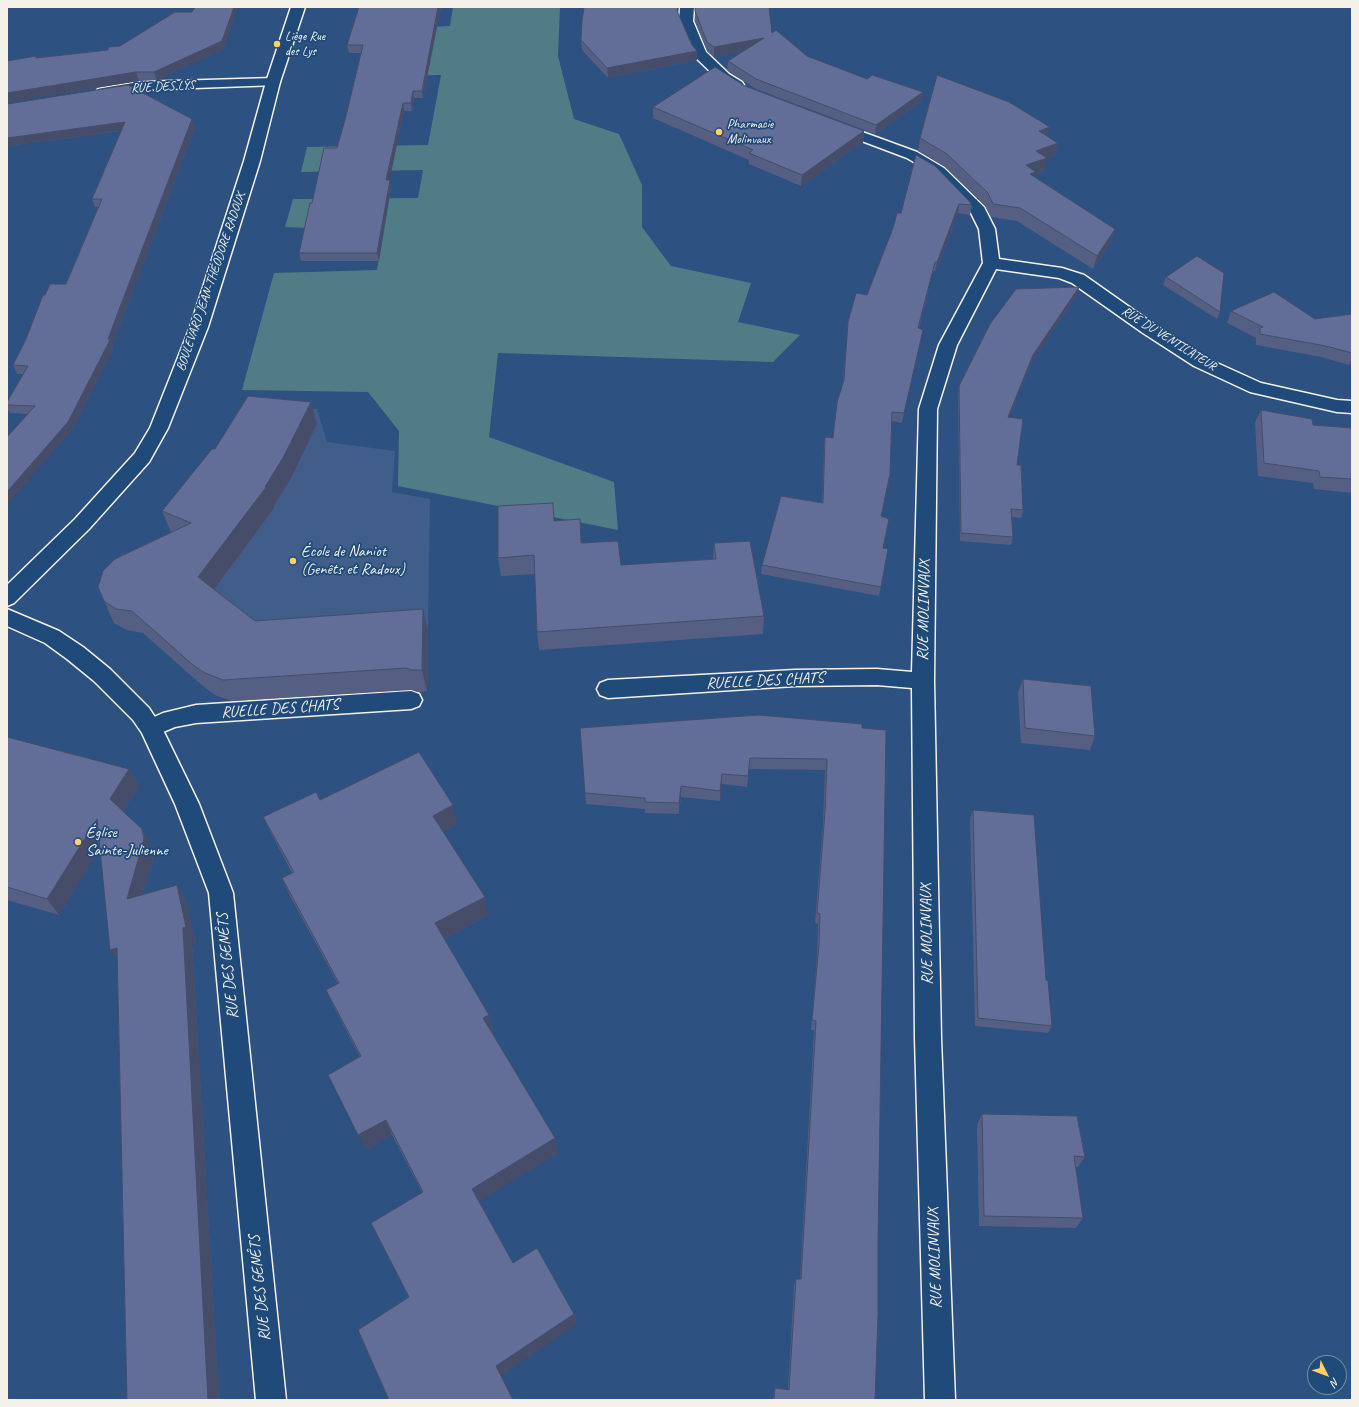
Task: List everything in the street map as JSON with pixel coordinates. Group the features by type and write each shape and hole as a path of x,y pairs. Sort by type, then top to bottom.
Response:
{"street":[{"name":"BOULEVARD JEAN-THÉODORE RADOUX","path":"7,598 86,519 142,456 158,428 203,314 252,161 273,82 298,7"},
{"path":"687,7 686,21 700,54 724,77 757,96"},
{"name":"RUE DES LYS","path":"93,94 140,86 273,82"},
{"path":"816,118 912,155 938,171 976,207 987,229 991,263"},
{"name":"RUE DU VENTILATEUR","path":"991,263 1062,272 1078,279 1149,329 1200,362 1256,388 1337,406 1352,407"},
{"name":"RUE MOLINVAUX","path":"940,1400 928,1038 923,681 928,409 948,344 991,263"},
{"name":"RUE DES GENÊTS","path":"7,617 52,638 75,654 122,693 141,714 151,728 187,804 221,892 271,1400"},
{"name":"RUELLE DES CHATS","path":"608,689 795,678 877,677 923,681"},
{"name":"RUELLE DES CHATS","path":"151,728 172,718 196,714 411,700"}],"shaded area":[{"name":"École de Naniot (Genêts et Radoux)","path":"260,408 317,409 327,442 395,451 392,492 430,499 427,691 316,697 241,704 215,695 143,633 127,630 114,623 108,609 145,571"}],"green space":[{"path":"453,7 560,7 558,56 574,119 619,134 642,185 642,227 671,266 751,283 738,322 800,335 773,362 498,353 489,437 614,482 618,530 398,486 399,431 368,392 242,390 274,273 377,270 379,259 308,228 285,227 293,199 418,198 423,170 301,172 307,147 428,145 441,75 391,76 431,27 450,26"}],"building":[{"path":"195,7 234,7 222,41 154,72 136,72 7,93 7,61 36,56 36,58 108,50 108,47 120,46 175,12 192,12"},
{"path":"359,7 438,7 422,91 413,91 411,103 403,103 386,180 390,180 377,253 299,253 324,148 337,148 346,116 363,45 347,45"},
{"path":"584,7 678,7 677,11 692,45 697,51 607,68 581,40"},
{"path":"695,7 769,7 772,33 776,30 807,56 867,79 872,75 923,92 876,125 756,79 728,61 764,38 714,47 707,42 695,11"},
{"path":"715,67 745,86 864,131 802,175 749,153 753,150 653,107"},
{"path":"937,75 1009,102 1050,127 1039,131 1058,143 1036,151 1047,158 1026,165 1036,172 1030,174 1115,229 1097,256 1020,208 993,204 988,193 947,154 920,138"},
{"path":"128,85 192,119 108,339 110,340 68,422 7,492 7,437 35,406 7,405 7,402 28,366 13,365 26,339 43,295 45,295 50,284 66,284 102,199 92,199 125,122 7,138 7,104"},
{"path":"916,155 935,166 972,205 959,204 937,262 935,262 918,328 923,330 904,413 892,412 890,474 881,516 889,519 883,548 888,549 881,587 762,565 781,496 823,503 825,437 833,438 837,402 844,380 848,322 856,293 867,295 893,228 897,213 901,213"},
{"path":"1197,256 1224,273 1220,312 1166,277"},
{"path":"1079,287 1033,355 1008,417 1023,419 1017,465 1021,465 1023,510 1011,509 1013,537 961,533 959,386 990,324 1016,289"},
{"path":"1274,292 1315,319 1352,314 1352,353 1326,346 1260,334 1260,328 1263,327 1231,311"},
{"path":"248,396 311,402 284,456 265,487 267,486 198,577 255,621 423,609 422,670 412,670 406,668 223,680 205,673 193,665 132,611 116,609 104,601 98,587 103,571 115,559 191,523 162,511 212,449 215,449"},
{"path":"1261,410 1312,419 1313,425 1352,428 1352,479 1320,477 1319,471 1264,463"},
{"path":"553,503 554,521 580,519 581,543 618,541 621,565 716,559 714,543 750,541 764,616 537,632 534,555 498,558 498,506"},
{"path":"1023,679 1091,686 1095,736 1025,728"},
{"path":"758,715 862,724 862,728 886,730 878,1314 875,1400 774,1400 775,1388 789,1390 796,1279 801,1279 816,1021 812,1020 819,945 820,914 817,913 825,812 827,759 750,758 748,776 722,774 720,791 681,786 679,803 645,802 645,798 585,793 580,728"},
{"path":"7,737 129,769 110,799 142,829 144,839 127,899 177,885 186,927 183,928 208,1400 127,1400 117,948 110,950 97,819 47,899 7,887"},
{"path":"419,752 453,805 433,816 485,897 435,923 489,1015 483,1018 555,1138 472,1189 513,1263 537,1248 574,1314 496,1366 513,1400 389,1400 358,1330 409,1297 371,1223 423,1192 386,1120 358,1135 328,1075 361,1056 326,990 339,983 282,878 294,872 263,817 316,792 320,800"},
{"path":"973,810 1034,815 1046,980 1048,981 1052,1026 978,1018"},
{"path":"982,1114 1077,1116 1085,1157 1074,1156 1083,1218 984,1216"}],"place":[{"name":"Liège Rue des Lys","path":"277,44"},
{"name":"Pharmacie Molinvaux","path":"719,132"},
{"name":"École de Naniot (Genêts et Radoux)","path":"293,561"},
{"name":"Église Sainte-Julienne","path":"78,842"}]}
